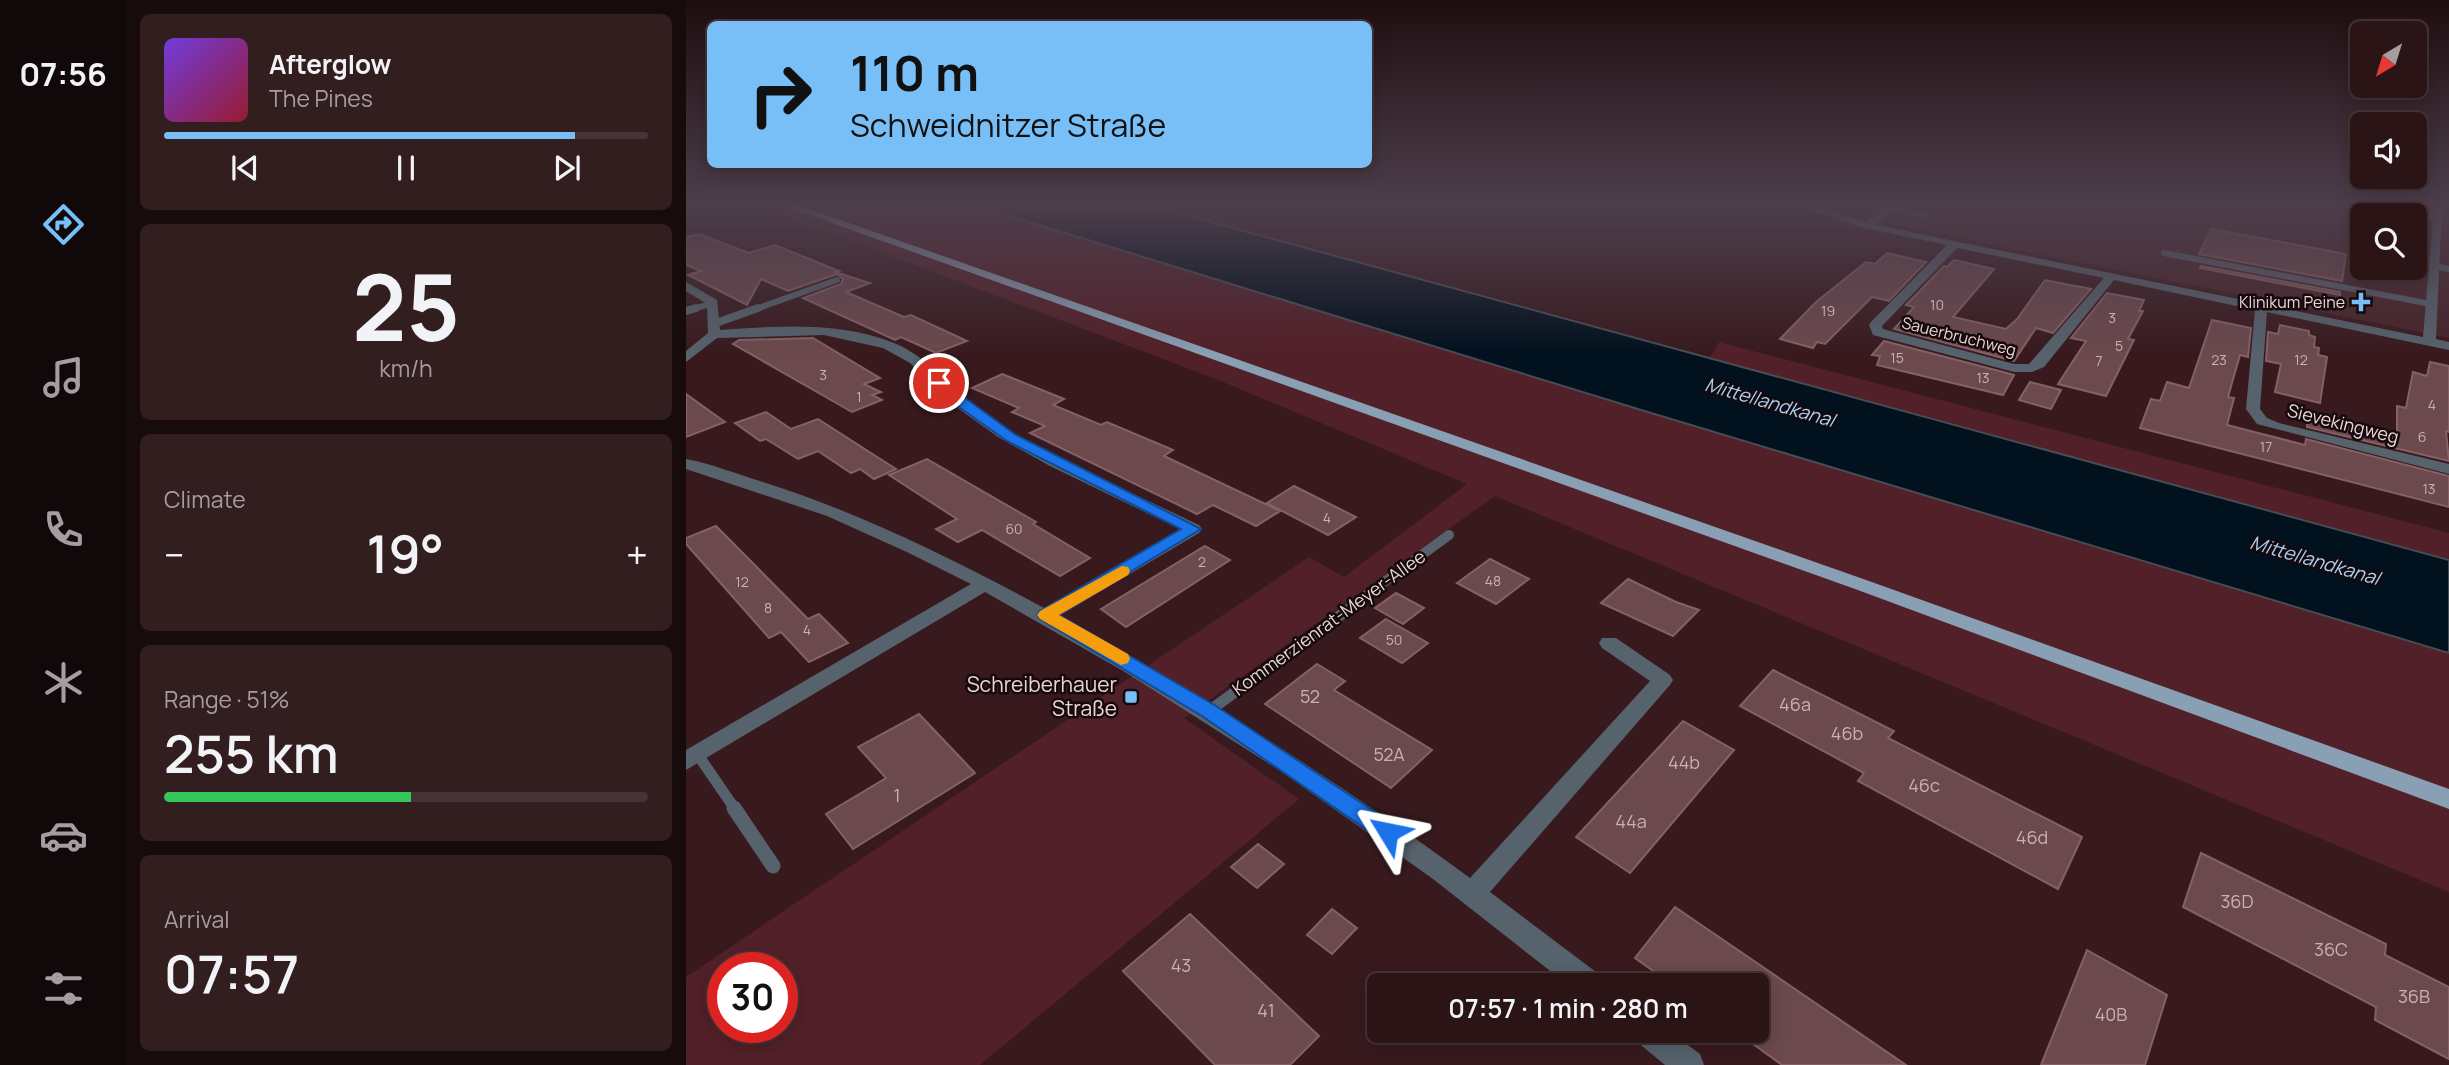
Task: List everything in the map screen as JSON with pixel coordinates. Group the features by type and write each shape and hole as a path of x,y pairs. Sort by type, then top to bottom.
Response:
{"main road":[{"path":"925,254 1863,585 2449,799"},
{"path":"2377,773 2449,807"}],"street":[{"name":"Sauerbruchweg","path":"1945,254 1875,325 1878,332 2014,368 2032,368 2039,364 2111,276"},
{"path":"2002,254 2449,346"},
{"path":"2429,342 2435,254"},
{"path":"686,286 713,303 713,329 686,358"},
{"name":"Sievekingweg","path":"2261,307 2252,408 2262,421 2289,431 2449,468"},
{"path":"713,329 826,332 864,337 888,345 911,356 950,395 1012,438 1193,529 1046,615"},
{"path":"686,464 850,517 1046,615 1209,711 1311,778 1472,894 1574,973"},
{"path":"692,758 985,584"},
{"path":"1472,894 1663,680 1609,643"},
{"path":"1661,1043 1689,1065"}],"lane":[{"path":"2168,254 2431,304"},
{"path":"2434,266 2449,269"},
{"path":"713,329 837,280"},
{"path":"686,311 713,303"},
{"name":"Kommerzienrat-Meyer-Allee","path":"1209,711 1449,535"},
{"path":"692,758 773,866"}],"shaded area":[{"path":"885,254 1133,254 2449,653 2449,892 1495,496 1184,718 1299,799 980,1065 686,1065 686,977 707,963 707,1043 798,1043 798,952 723,952 1309,557 1344,577 1467,484 1216,379"},
{"path":"2037,254 2350,254 2350,280 2427,280 2427,254 2449,254 2449,338"},
{"path":"1719,342 2449,533 2449,559 1710,358"}],"water":[{"name":"Mittellandkanal","path":"1133,254 1327,254 2449,560 2449,653"}],"building":[{"path":"686,254 796,254 839,271 835,272 870,283 846,292 904,317 911,315 967,341 936,353 901,337 895,340 803,298 841,284 843,279 837,274 788,291 761,279 747,305 688,275 701,271 686,265"},
{"path":"1886,254 1926,262 1889,301 1872,297 1825,344 1817,342 1813,348 1780,339 1816,302 1866,262 1875,264"},
{"path":"2199,254 2344,254 2346,254 2342,281"},
{"path":"1954,260 1994,269 1953,317 2006,329 2017,319 2045,280 2091,289 2053,333 2036,328 2014,361 1894,329 1914,307 1906,305 1944,266 1947,267"},
{"path":"2201,266 2340,292 2340,295 2200,268"},
{"path":"2107,293 2144,300 2139,311 2143,311 2128,339 2134,340 2106,396 2058,384 2086,341 2071,338"},
{"path":"2212,320 2251,328 2248,357 2240,355 2228,397 2234,398 2227,425 2305,445 2306,439 2449,476 2449,507 2140,428 2151,399 2160,401 2167,382 2189,388"},
{"path":"2280,325 2309,331 2309,335 2315,337 2314,347 2319,348 2318,355 2327,357 2320,403 2275,392 2281,364 2266,361 2268,332 2278,334"},
{"path":"813,338 880,378 864,384 881,392 872,395 882,400 852,412 733,344 739,340"},
{"path":"1884,341 2014,375 2003,395 1877,365 1880,356 1872,355"},
{"path":"2430,362 2449,366 2449,432 2446,431 2449,461 2307,427 2307,414 2397,435 2397,406 2406,408 2413,372 2427,376"},
{"path":"1002,374 1064,399 1053,405 1101,425 1107,422 1173,450 1164,456 1280,511 1256,526 1213,505 1197,514 1030,433 1045,426 1012,412 1019,408 972,388"},
{"path":"2030,382 2061,390 2051,409 2019,400"},
{"path":"686,394 725,422 686,437"},
{"path":"766,412 791,429 818,419 896,469 874,479 860,469 851,473 818,451 798,459 766,439 760,441 735,423"},
{"path":"927,459 1036,522 1033,524 1090,558 1060,576 982,530 958,542 936,529 957,519 889,475"},
{"path":"1294,486 1356,517 1328,535 1267,503"},
{"path":"716,526 808,619 819,614 848,643 809,662 781,632 769,638 686,544 686,538"},
{"path":"1205,546 1230,560 1126,627 1101,609"},
{"path":"1490,559 1529,579 1496,604 1457,583"},
{"path":"1628,579 1699,610 1673,636 1601,603"},
{"path":"1396,593 1424,608 1403,624 1375,608"},
{"path":"1386,619 1428,643 1402,663 1360,638"},
{"path":"1317,664 1345,681 1334,690 1432,750 1391,788 1265,704"},
{"path":"1773,670 1894,731 1888,738 2082,837 2058,889 1858,781 1864,773 1740,706"},
{"path":"919,714 975,773 853,849 826,814 886,778 858,747"},
{"path":"1683,721 1734,750 1630,873 1576,837"},
{"path":"1258,844 1284,864 1257,888 1231,867"},
{"path":"2201,853 2386,944 2385,955 2449,987 2449,1059 2375,1020 2376,1007 2183,907"},
{"path":"1675,907 1906,1065 1782,1065 1752,1043 1769,1043 1769,973 1656,973 1635,958"},
{"path":"1332,909 1357,928 1332,954 1307,935"},
{"path":"1190,914 1319,1036 1290,1065 1215,1065 1123,971"},
{"path":"2087,950 2167,995 2145,1065 2041,1065"}],"slow traffic":[{"path":"1121,658 1046,615 1122,571"}],"place":[{"name":"Klinikum Peine","path":"2361,302"},
{"name":"Schreiberhauer Straße","path":"1131,697"}],"route":[{"path":"939,383 950,395 1012,438 1193,529 1046,615 1209,711 1388,832"}]}
